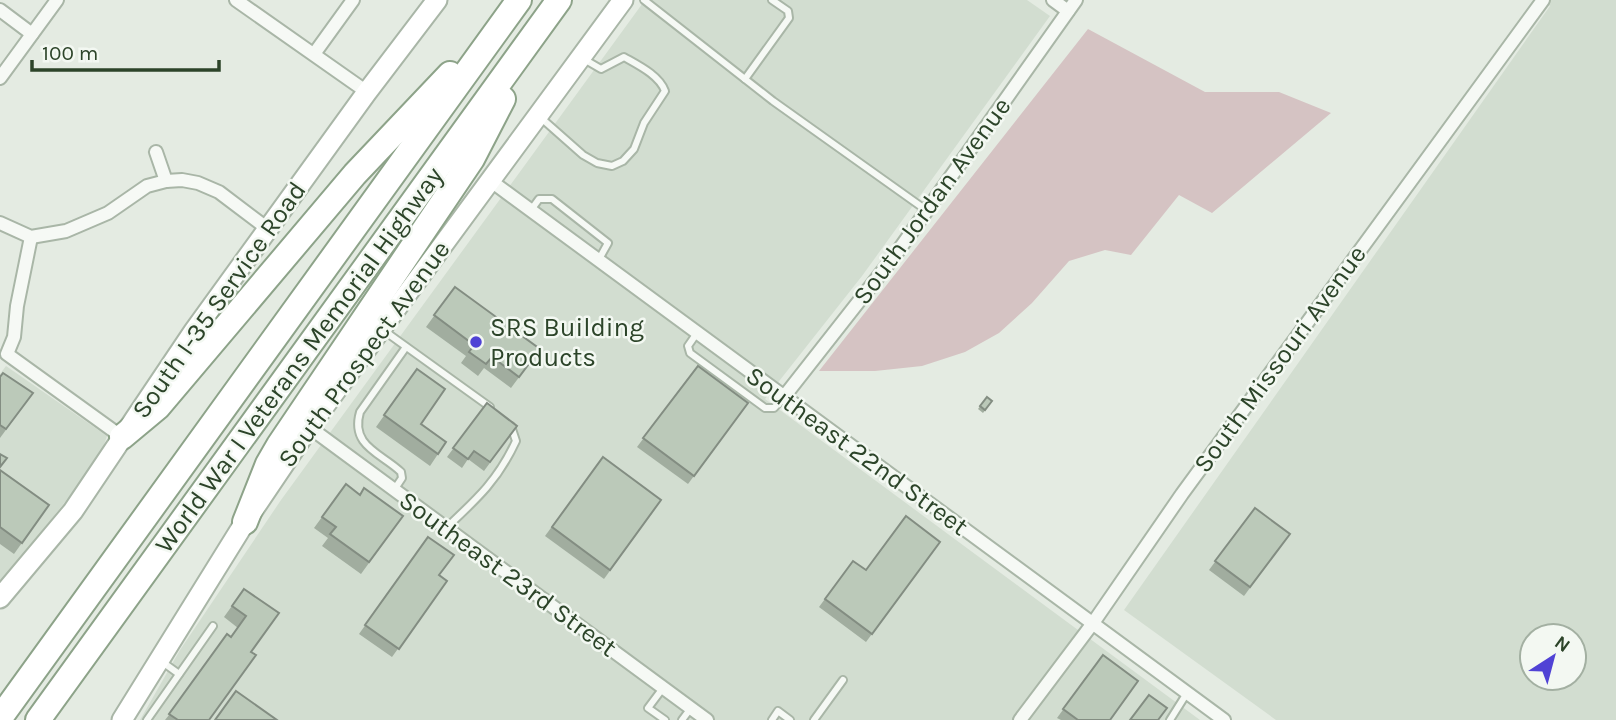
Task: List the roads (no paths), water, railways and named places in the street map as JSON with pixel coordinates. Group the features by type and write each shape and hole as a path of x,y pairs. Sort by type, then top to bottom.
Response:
{"highway":[{"name":"World War I Veterans Memorial Highway","path":"38,720 559,0"},
{"name":"World War I Veterans Memorial Highway","path":"0,718 517,3"},
{"path":"122,437 158,407 355,174 517,3"},
{"path":"245,522 274,454 472,159 540,28"}],"main road":[{"name":"South I-35 Service Road","path":"2,591 73,511 194,331 367,92 438,0"},
{"name":"South Prospect Avenue","path":"122,720 245,522 309,427 623,0"}],"street":[{"path":"0,78 57,0"},
{"path":"236,0 367,92"},
{"path":"314,54 353,0"},
{"path":"1053,0 1072,5"},
{"name":"South Missouri Avenue","path":"1020,720 1093,623 1189,483 1543,0"},
{"name":"South Jordan Avenue","path":"783,398 867,293 1072,5"},
{"path":"0,10 32,34"},
{"path":"156,152 166,181"},
{"path":"0,223 30,237 66,231 108,213 148,186 166,181 198,183 219,192 268,229"},
{"name":"Southeast 22nd Street","path":"491,181 1224,720"},
{"path":"30,237 14,337 7,354 122,437"},
{"name":"Southeast 23rd Street","path":"309,427 707,720"}],"lane":[{"path":"645,0 794,117 927,210"},
{"path":"745,79 789,19 788,11 772,0"},
{"path":"538,116 583,155 597,163 612,166 623,161 634,149 645,122 665,91 664,87 659,80 624,57 601,69 581,58"},
{"path":"531,210 539,199 552,198 602,236 608,243 598,261"},
{"path":"381,329 495,411"},
{"path":"696,333 688,346 690,353 765,408 774,408 783,398"},
{"path":"394,491 402,478 401,472 365,444 358,433 357,422 360,412 406,346"},
{"path":"446,528 489,487 506,461 516,441 514,431 504,417"},
{"path":"147,720 213,626"},
{"path":"159,660 179,674"},
{"path":"814,720 843,680"},
{"path":"663,688 649,708 665,720"},
{"path":"1170,720 1187,693"},
{"path":"682,720 691,708"},
{"path":"772,720 778,711 790,720"}],"place":[{"name":"SRS Building Products","path":"476,342"}]}
